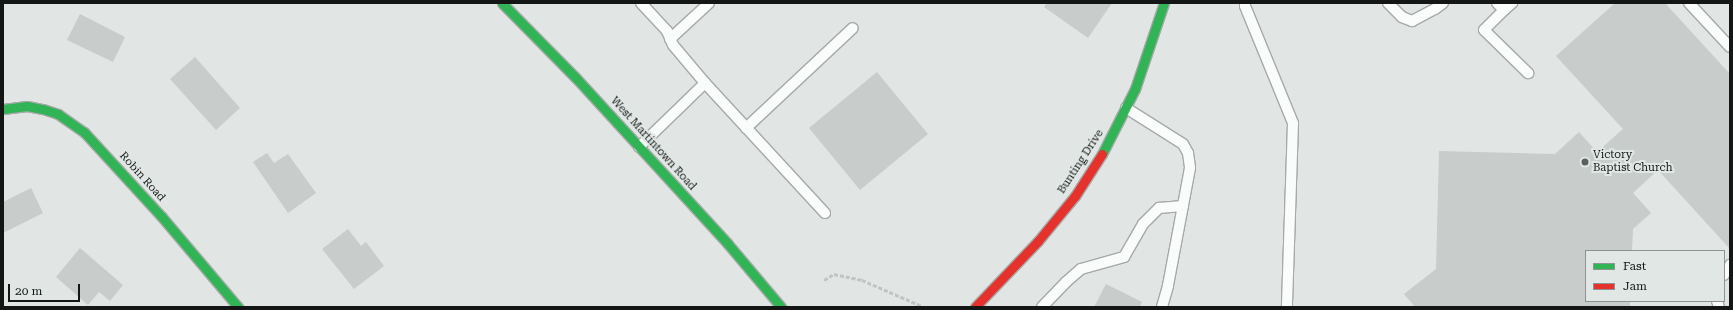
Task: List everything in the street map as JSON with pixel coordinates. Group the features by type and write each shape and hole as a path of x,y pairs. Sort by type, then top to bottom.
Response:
{"street":[{"name":"West Martintown Road","path":"502,3 576,78 728,244 781,307"},
{"name":"Bunting Drive","path":"976,307 1038,241 1075,196 1098,162 1135,89 1164,3"},
{"name":"Robin Road","path":"3,109 27,106 43,109 58,114 80,129 162,217 238,307"}],"lane":[{"path":"641,3 667,31 673,46 705,83 825,213"},
{"path":"670,39 709,3"},
{"path":"1246,3 1245,6 1293,123 1287,307"},
{"path":"1388,3 1402,17 1412,21 1443,3"},
{"path":"1512,3 1500,7 1484,30 1528,73"},
{"path":"1689,3 1730,47"},
{"path":"746,128 853,28"},
{"path":"639,147 705,83"},
{"path":"1126,108 1183,144 1188,153 1190,168 1168,286 1162,307"},
{"path":"1042,307 1081,269 1124,257 1143,224 1159,208 1183,206"}],"path":[{"path":"824,280 834,274 862,280 924,307"}],"building":[{"path":"1047,3 1112,3 1088,38 1044,7"},
{"name":"Victory Baptist Church","path":"1615,3 1665,3 1730,74 1730,249 1658,170 1633,193 1651,213 1633,229 1632,250 1585,250 1585,302 1630,302 1630,307 1415,307 1404,294 1436,269 1439,151 1555,154 1579,132 1597,152 1623,129 1556,56"},
{"path":"80,14 125,37 113,62 67,40"},
{"path":"195,57 240,108 216,130 170,79"},
{"path":"877,72 928,134 860,190 809,128"},
{"path":"267,153 274,163 288,154 316,193 288,213 253,162"},
{"path":"31,188 43,213 3,233 3,202"},
{"path":"348,229 361,246 366,242 384,266 354,289 322,249"},
{"path":"80,248 123,285 110,301 99,292 88,305 56,277"},
{"path":"1106,284 1142,302 1140,307 1094,307"}],"traffic: fast":[{"path":"502,3 576,78 728,244 781,307"},
{"path":"1102,154 1135,89 1164,3"},
{"path":"3,109 27,106 43,109 58,114 84,132 162,217 238,307"}],"traffic: jam":[{"path":"975,307 1038,241 1075,196 1102,154"}],"place":[{"name":"Victory Baptist Church","path":"1585,162"}]}
